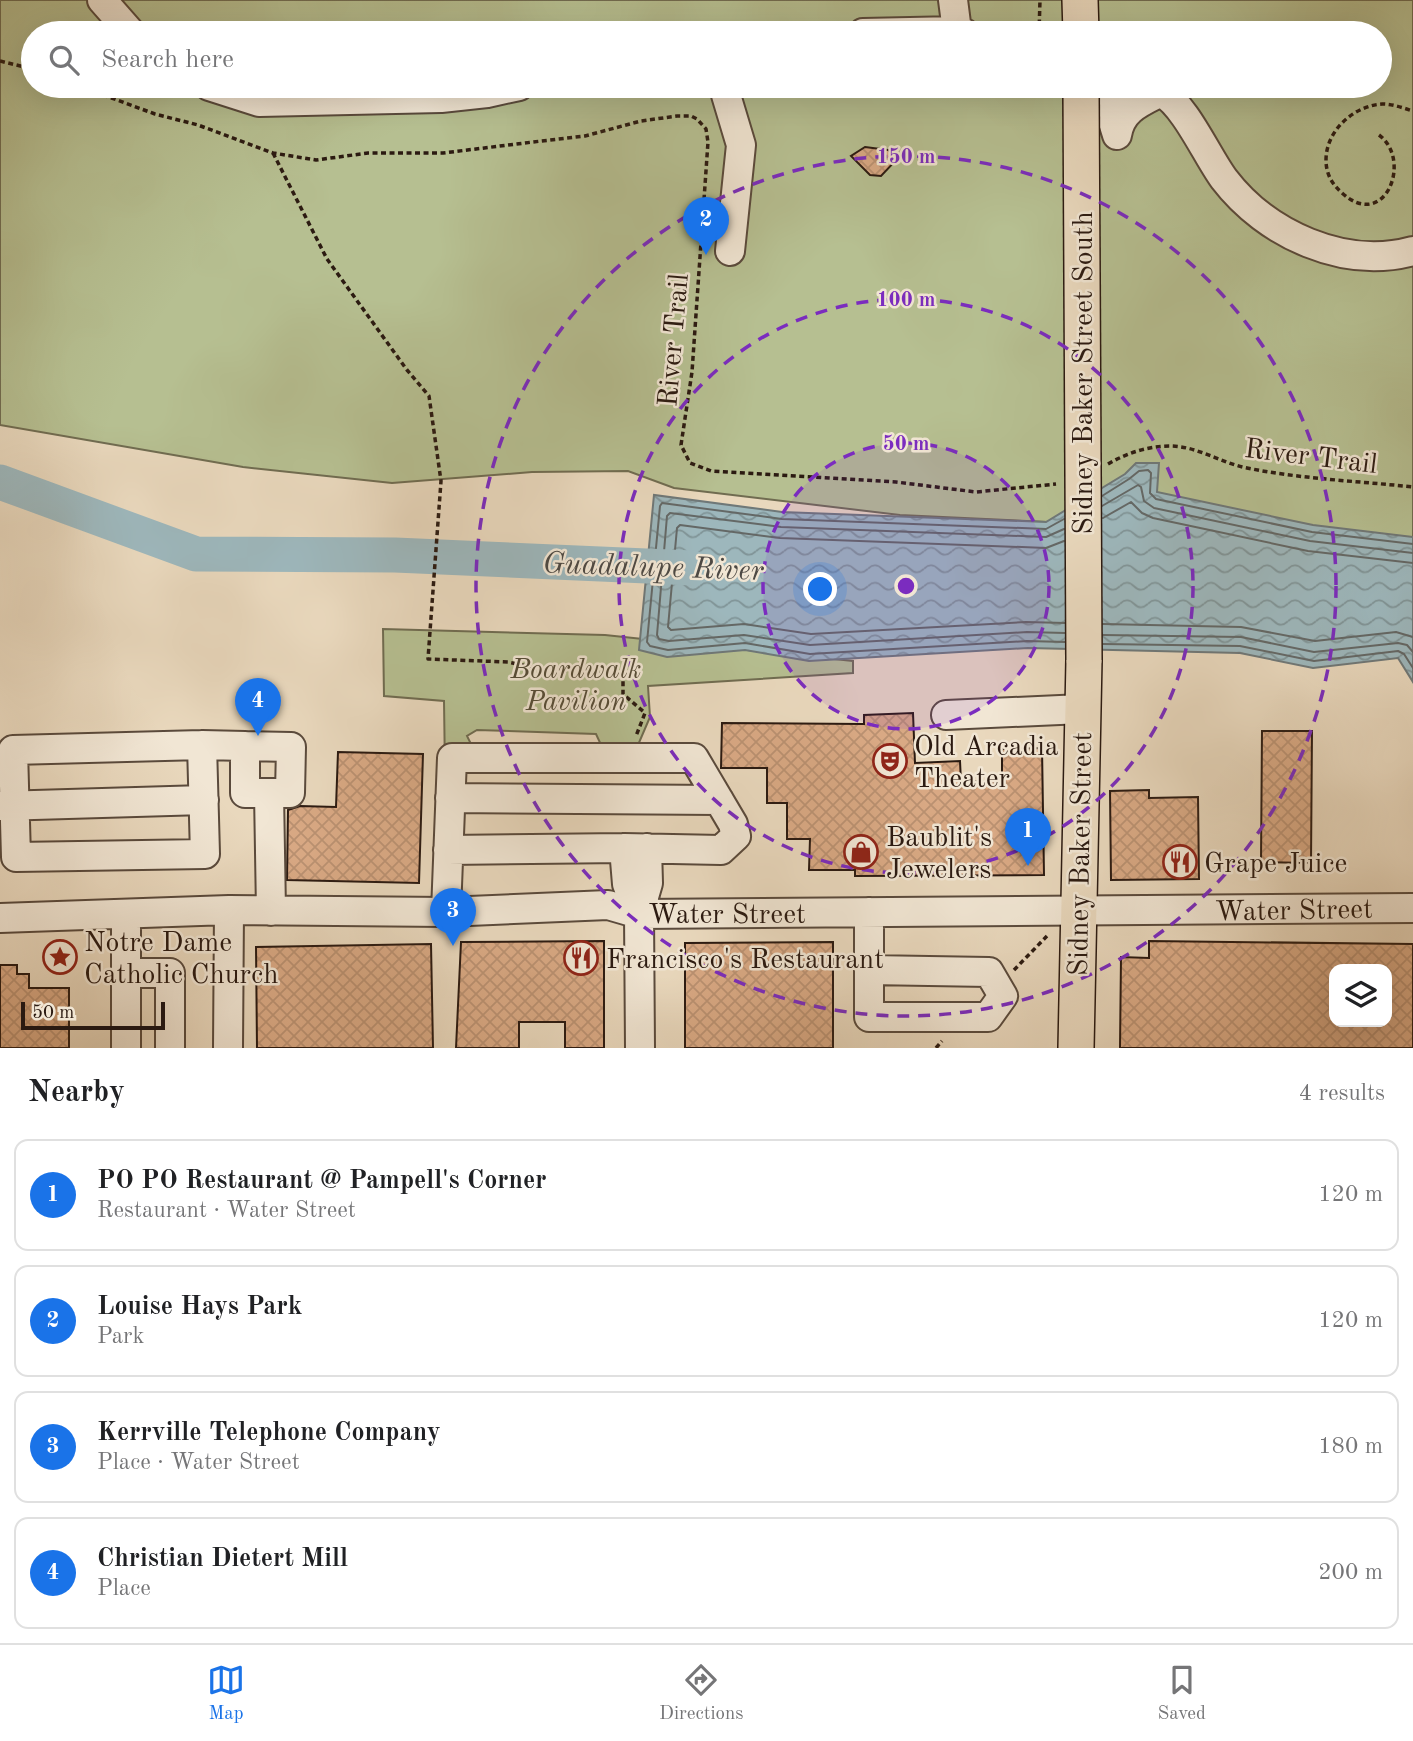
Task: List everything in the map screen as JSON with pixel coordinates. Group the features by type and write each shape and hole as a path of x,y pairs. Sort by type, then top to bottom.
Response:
{"main road":[{"path":"1080,0 1081,21"},
{"name":"Sidney Baker Street South","path":"1081,98 1084,660"},
{"name":"Sidney Baker Street","path":"1076,1048 1084,660"}],"street":[{"path":"102,0 120,21"},
{"path":"953,0 958,21"},
{"path":"247,98 260,102 441,98"},
{"path":"727,98 741,145 730,251"},
{"path":"1114,98 1113,122 1116,135 1119,122 1139,98"},
{"path":"1163,98 1176,106 1186,119 1234,191 1280,228 1311,243 1340,252 1372,256 1413,251"},
{"path":"946,715 1082,709"},
{"path":"202,745 205,854 16,857 7,806 13,750 202,745 290,747 290,793 245,793 245,747"},
{"path":"446,912 448,850 450,798 452,758 694,758 733,824 736,836 721,850 448,850"},
{"path":"269,793 271,911"},
{"path":"450,798 719,800"},
{"path":"7,806 204,800"},
{"path":"636,848 648,883 639,914 640,1048"},
{"name":"Water Street","path":"0,918 229,910 446,912 608,905 639,914 1413,908"},
{"path":"228,1048 229,910"},
{"path":"869,912 869,970 869,1017 988,1017 1003,996 989,972 869,970"},
{"path":"126,914 126,1048"},
{"path":"126,973 170,973 170,1048"}],"path":[{"path":"1039,21 1040,0"},
{"path":"0,61 21,66"},
{"name":"River Trail","path":"112,98 155,114 198,125 273,153 316,160 368,153 443,153 585,136 641,121 691,116 706,129 708,142 692,372 681,445 690,463 711,471 896,482 976,492 1068,482"},
{"path":"1394,193 1384,201 1371,204 1348,198 1331,181 1326,170 1328,146 1341,124 1359,110 1381,104 1413,111"},
{"path":"1379,135 1395,145"},
{"path":"273,153 327,259 407,370 429,396 441,481 428,659 508,662 546,670 623,675 623,694 645,713 635,739"},
{"name":"River Trail","path":"1102,467 1124,455 1173,446 1208,454 1242,468 1266,472 1413,486"},
{"path":"1006,977 1047,936"}],"green space":[{"path":"0,0 1413,0 1413,539 900,515 674,488 628,471 532,472 392,483 243,467 0,425"},
{"name":"Boardwalk Pavilion","path":"383,629 605,635 853,661 853,673 648,686 650,717 638,745 602,747 596,734 477,730 467,736 471,744 445,772 444,701 384,696"}],"water":[{"path":"1136,463 1159,463 1157,492 1313,525 1413,537 1413,682 1398,658 1313,668 1240,653 1028,648 809,661 745,650 667,657 639,650 654,495 782,512 1046,522 1125,474"}],"building":[{"path":"865,147 888,150 899,157 881,176 870,175 851,156"},
{"path":"913,713 915,763 960,761 961,782 1002,781 1002,749 1042,748 1044,875 855,876 855,870 809,870 810,839 787,839 787,803 767,803 767,768 721,768 722,723 864,724 864,715"},
{"path":"1262,731 1312,731 1311,863 1261,862"},
{"path":"338,752 423,754 419,883 287,880 288,810 300,806 336,807"},
{"path":"1149,790 1149,798 1198,797 1199,879 1111,880 1110,791"},
{"path":"604,941 604,1048 565,1048 565,1022 519,1022 519,1048 456,1048 461,942"},
{"path":"1149,941 1413,944 1413,1048 1120,1048 1121,957 1149,958"},
{"path":"833,942 833,1048 685,1048 685,943"},
{"path":"431,944 433,1048 257,1048 256,947"},
{"path":"0,965 17,965 17,974 29,974 29,988 69,988 69,1048 0,1048"}],"waterway":[{"name":"Guadalupe River","path":"0,482 196,554 395,555 693,568"}],"place":[{"name":"Louise Hays Park","path":"706,255"},
{"name":"Christian Dietert Mill","path":"258,736"},
{"name":"Old Arcadia Theater","path":"890,761"},
{"name":"Baublit's Jewelers","path":"861,852"},
{"name":"Grape Juice","path":"1180,862"},
{"name":"PO PO Restaurant @ Pampell's Corner","path":"1028,866"},
{"name":"Kerrville Telephone Company","path":"453,946"},
{"name":"Notre Dame Catholic Church","path":"60,957"},
{"name":"Francisco's Restaurant","path":"581,958"}]}
